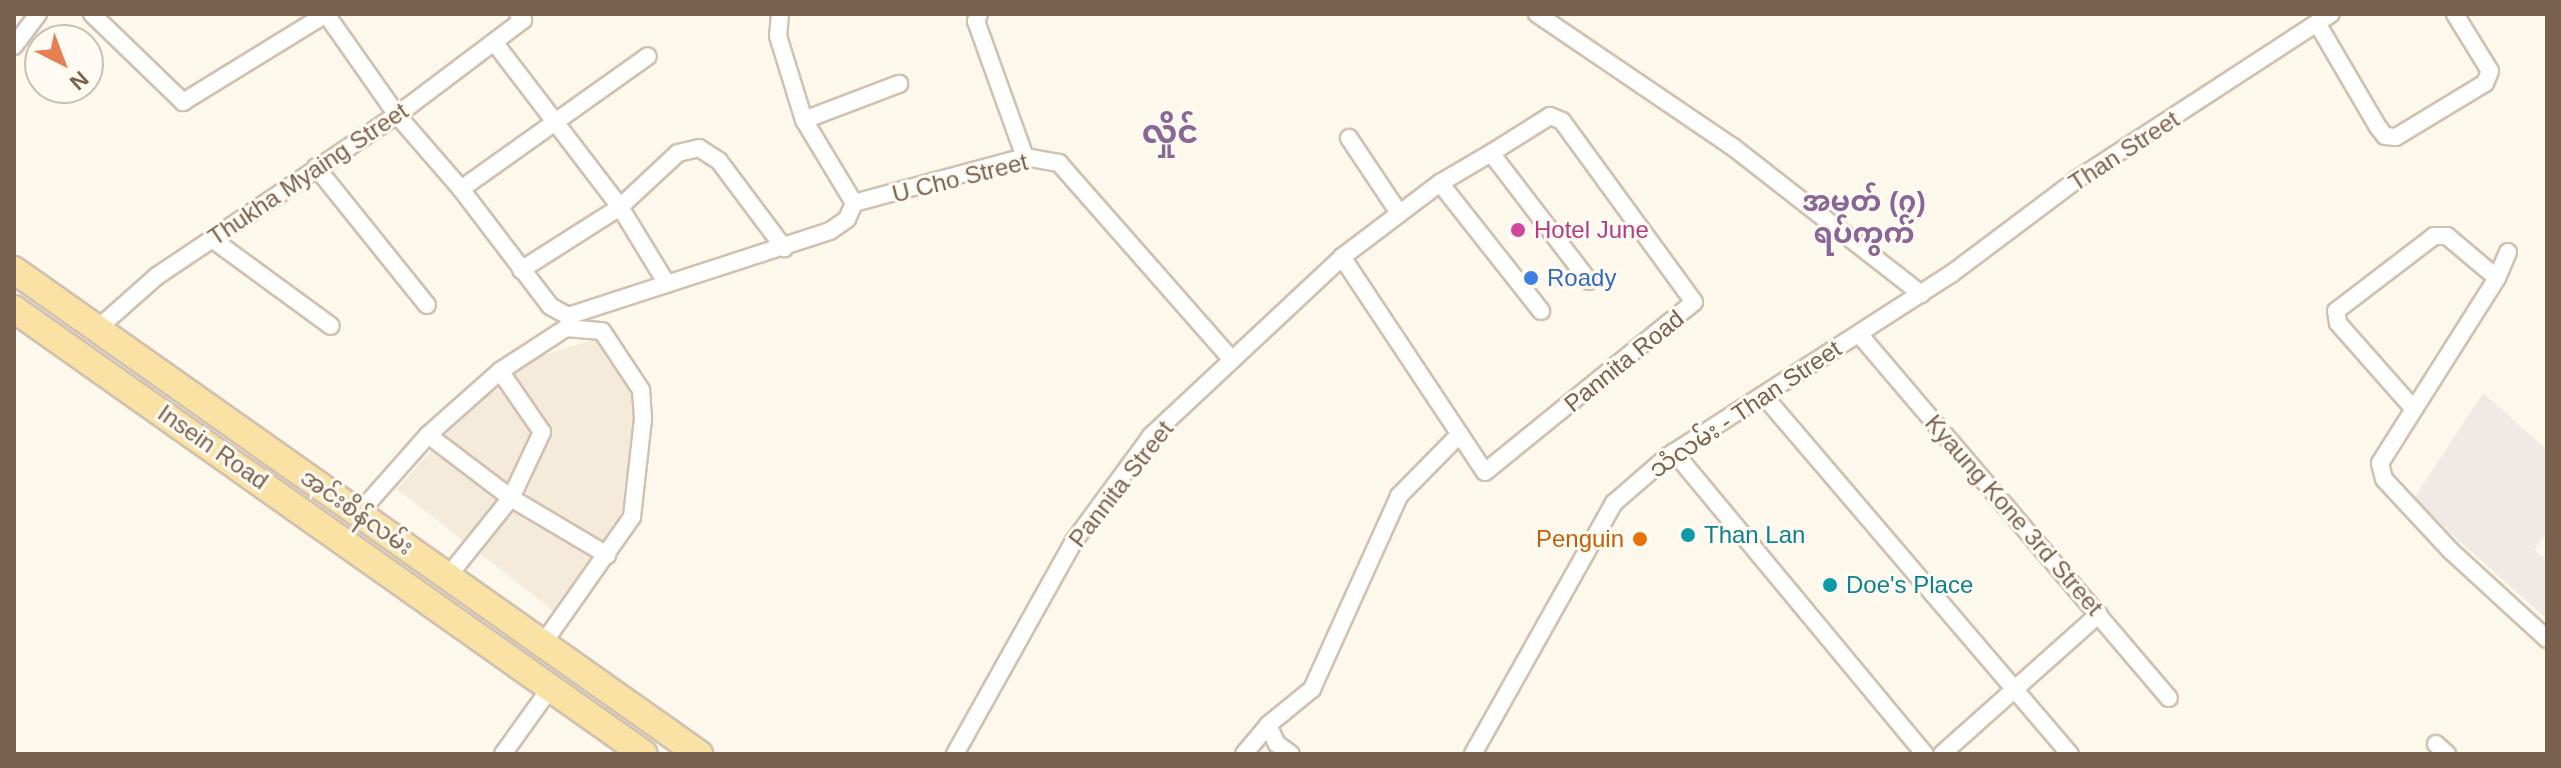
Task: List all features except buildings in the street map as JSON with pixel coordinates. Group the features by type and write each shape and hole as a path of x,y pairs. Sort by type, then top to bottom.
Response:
{"main road":[{"name":"အင်းစိန်လမ်း","path":"22,275 699,754"},
{"name":"Insein Road","path":"14,308 644,754"},
{"path":"551,687 571,665"}],"street":[{"path":"14,46 38,14"},
{"path":"92,14 183,102 326,14 397,115 461,189 521,270 550,306 568,316 784,248 830,231 847,219 854,203 804,120 778,36 780,14"},
{"path":"2324,18 2378,127 2385,136 2396,137 2485,83 2490,71 2455,14"},
{"path":"1543,16 1733,147 1921,294"},
{"name":"Thukha Myaing Street","path":"96,330 157,276 397,115 494,42 520,17"},
{"path":"978,17 1025,157"},
{"name":"Than Street","path":"1921,294 2076,180 2324,18"},
{"path":"494,42 551,122 620,207 667,284"},
{"path":"461,189 551,122 648,56"},
{"path":"804,120 899,84"},
{"name":"Pannita Road","path":"1459,435 1488,472 1694,302 1556,117 1550,116 1491,153"},
{"path":"1349,138 1399,213"},
{"path":"521,270 620,207 678,153 699,148 719,161 784,248"},
{"path":"1491,153 1589,281"},
{"name":"Pannita Street","path":"955,754 1074,541 1151,436 1342,257 1440,183 1491,153"},
{"name":"U Cho Street","path":"854,203 1025,157 1059,163 1073,173 1232,360"},
{"path":"316,167 427,305"},
{"path":"1440,183 1541,311"},
{"path":"2412,407 2338,323 2336,311 2434,236 2447,236 2497,278"},
{"path":"212,239 331,326"},
{"path":"2508,252 2497,278 2412,407 2380,463 2384,479 2451,551 2547,639"},
{"path":"1244,754 1268,725 1312,689 1399,496 1459,435 1342,257"},
{"path":"14,308 22,275"},
{"name":"သံလမ်း - Than Street","path":"1473,754 1614,503 1674,452 1921,294"},
{"path":"359,513 428,435 500,371 566,328 602,331 641,390 643,419 632,517 544,642"},
{"name":"Kyaung Kone 3rd Street","path":"1859,334 2169,698"},
{"path":"449,575 511,498 542,432 500,371"},
{"path":"1764,396 2070,754"},
{"path":"428,435 511,498 607,555"},
{"path":"1674,452 1925,754"},
{"path":"1942,754 2099,614"},
{"path":"503,754 551,687"},
{"path":"1268,725 1277,744 1291,754"}],"shaded area":[{"path":"602,337 634,391 634,494 555,612 397,489 473,404 524,361"},
{"path":"2483,393 2547,450 2547,533 2534,549 2547,560 2547,619 2413,500"}],"place":[{"name":"Hotel June","path":"1518,230"},
{"name":"Roady","path":"1531,278"},
{"name":"Than Lan","path":"1688,535"},
{"name":"Penguin","path":"1640,539"},
{"name":"Doe's Place","path":"1830,585"}],"district":[{"name":"လှိုင်","path":"1170,132"},
{"name":"အမှတ် (၇) ရပ်ကွက်","path":"1864,218"}]}
